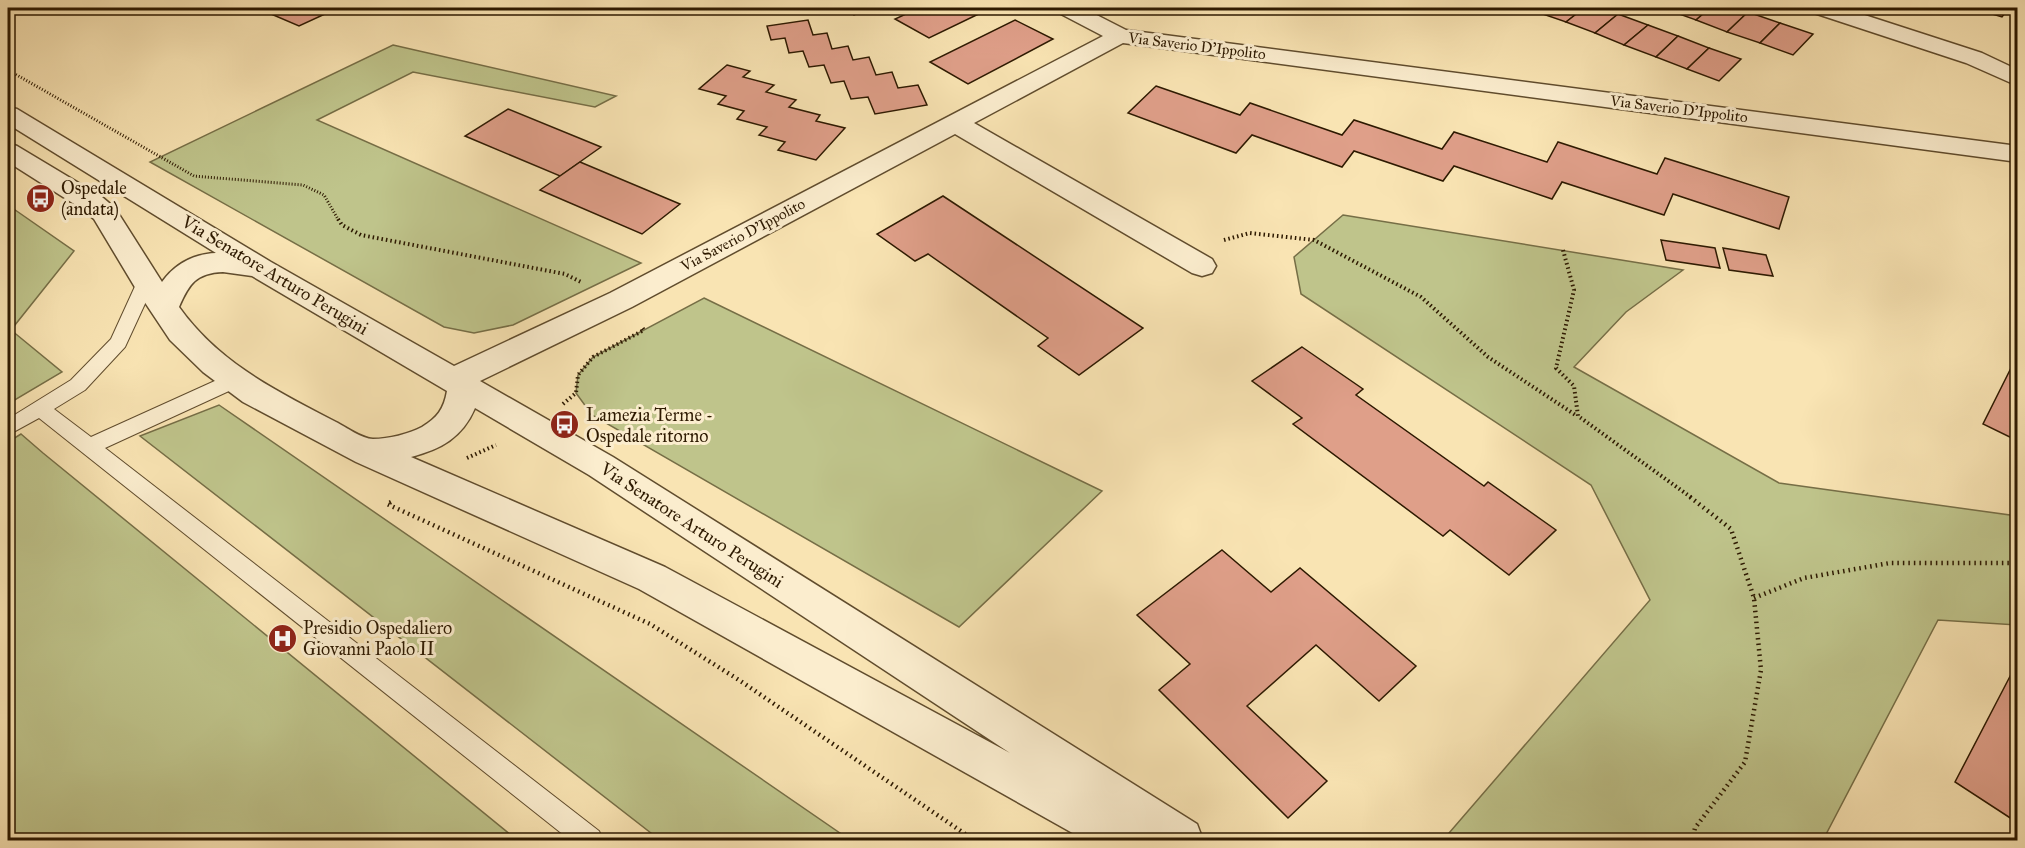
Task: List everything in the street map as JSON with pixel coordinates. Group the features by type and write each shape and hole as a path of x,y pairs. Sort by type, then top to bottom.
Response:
{"street":[{"path":"1067,8 1119,36"},
{"path":"1822,8 1974,58 2018,79"},
{"name":"Via Saverio D'Ippolito","path":"459,383 621,300 1119,36 2018,154"},
{"name":"Via Senatore Arturo Perugini","path":"8,114 261,269 601,466 1181,840"},
{"path":"955,123 1203,266"},
{"path":"8,151 92,203 105,214 181,332 214,364 254,393 368,453 652,578 1127,840"},
{"path":"155,294 172,287 190,268 206,263 226,262 261,269"},
{"path":"368,453 404,446 434,436 450,425 459,411 459,383"}],"lane":[{"path":"8,428 78,385 119,342 155,294"},
{"path":"88,447 234,380"},
{"path":"40,408 591,840"}],"path":[{"path":"8,70 194,177"},
{"path":"1178,252 1250,232 1314,240 1421,297 1488,357 1669,480 1731,529 1754,598 1761,670 1745,762 1695,828 1692,840"},
{"path":"1563,250 1574,290 1556,368 1574,386 1578,416"},
{"path":"1754,598 1804,578 1890,563 2018,563"}],"green space":[{"path":"393,45 616,96 595,107 413,72 317,120 641,263 513,325 474,333 444,327 150,162"},
{"path":"8,205 74,251 11,330 62,372 8,404"},
{"path":"1343,215 1683,270 1626,312 1574,367 1779,483 2017,516 2017,625 1938,620 1823,840 1443,840 1650,600 1591,485 1301,294 1294,257"},
{"path":"704,298 1102,491 959,627 592,415 576,393 578,375 593,357"},
{"path":"219,405 850,840 660,840 140,436"},
{"path":"21,434 517,840 8,840 8,442"}],"building":[{"path":"257,8 338,8 299,26"},
{"path":"646,8 692,8 690,13 644,13"},
{"path":"842,8 870,8 854,15"},
{"path":"919,8 991,8 929,38 895,19"},
{"path":"1543,8 1584,8 1566,22 1537,12"},
{"path":"1584,8 1599,8 1618,14 1595,33 1566,22"},
{"path":"1710,8 1696,20 1665,9"},
{"path":"1710,8 1736,8 1748,12 1727,32 1696,20"},
{"path":"1972,8 2009,8 2002,17"},
{"path":"1748,12 1780,23 1760,43 1727,32"},
{"path":"1618,14 1648,25 1624,45 1595,33"},
{"path":"808,20 813,35 827,33 832,49 848,46 853,60 869,57 876,75 892,72 898,88 918,85 927,105 875,114 868,97 851,99 844,81 831,83 824,65 809,67 803,51 789,53 785,38 771,40 767,26"},
{"path":"1015,20 1053,39 968,84 930,62"},
{"path":"1780,23 1813,34 1793,55 1760,43"},
{"path":"1648,25 1678,36 1656,57 1624,45"},
{"path":"1678,36 1709,48 1687,69 1656,57"},
{"path":"1709,48 1741,59 1719,81 1687,69"},
{"path":"727,65 750,71 743,77 774,85 766,92 796,100 789,107 820,115 816,121 845,128 816,160 778,150 785,142 759,135 767,127 737,119 744,111 718,104 726,96 699,89"},
{"path":"1156,86 1240,115 1250,103 1342,135 1354,120 1442,149 1454,132 1547,162 1558,142 1657,174 1665,158 1789,197 1779,229 1673,194 1664,215 1562,182 1552,199 1454,166 1443,181 1354,151 1342,167 1252,135 1236,153 1128,113"},
{"path":"508,109 601,147 560,176 465,136"},
{"path":"580,162 680,204 642,234 540,190"},
{"path":"943,196 1143,328 1079,375 1038,346 1048,338 928,254 915,261 877,234"},
{"path":"1661,240 1715,248 1720,268 1666,260"},
{"path":"1723,248 1766,255 1773,276 1729,270"},
{"path":"1302,347 1363,389 1356,395 1484,486 1488,482 1556,530 1509,575 1450,530 1443,536 1293,424 1302,418 1252,381"},
{"path":"2018,354 2018,441 1983,424"},
{"path":"1222,550 1271,592 1300,568 1416,666 1379,701 1316,645 1247,706 1327,781 1288,818 1159,690 1190,664 1137,615"},
{"path":"2018,661 2018,823 1955,782"}],"place":[{"name":"Ospedale (andata)","path":"40,198"},
{"name":"Lamezia Terme - Ospedale ritorno","path":"565,425"},
{"name":"Presidio Ospedaliero Giovanni Paolo II","path":"282,638"}]}
